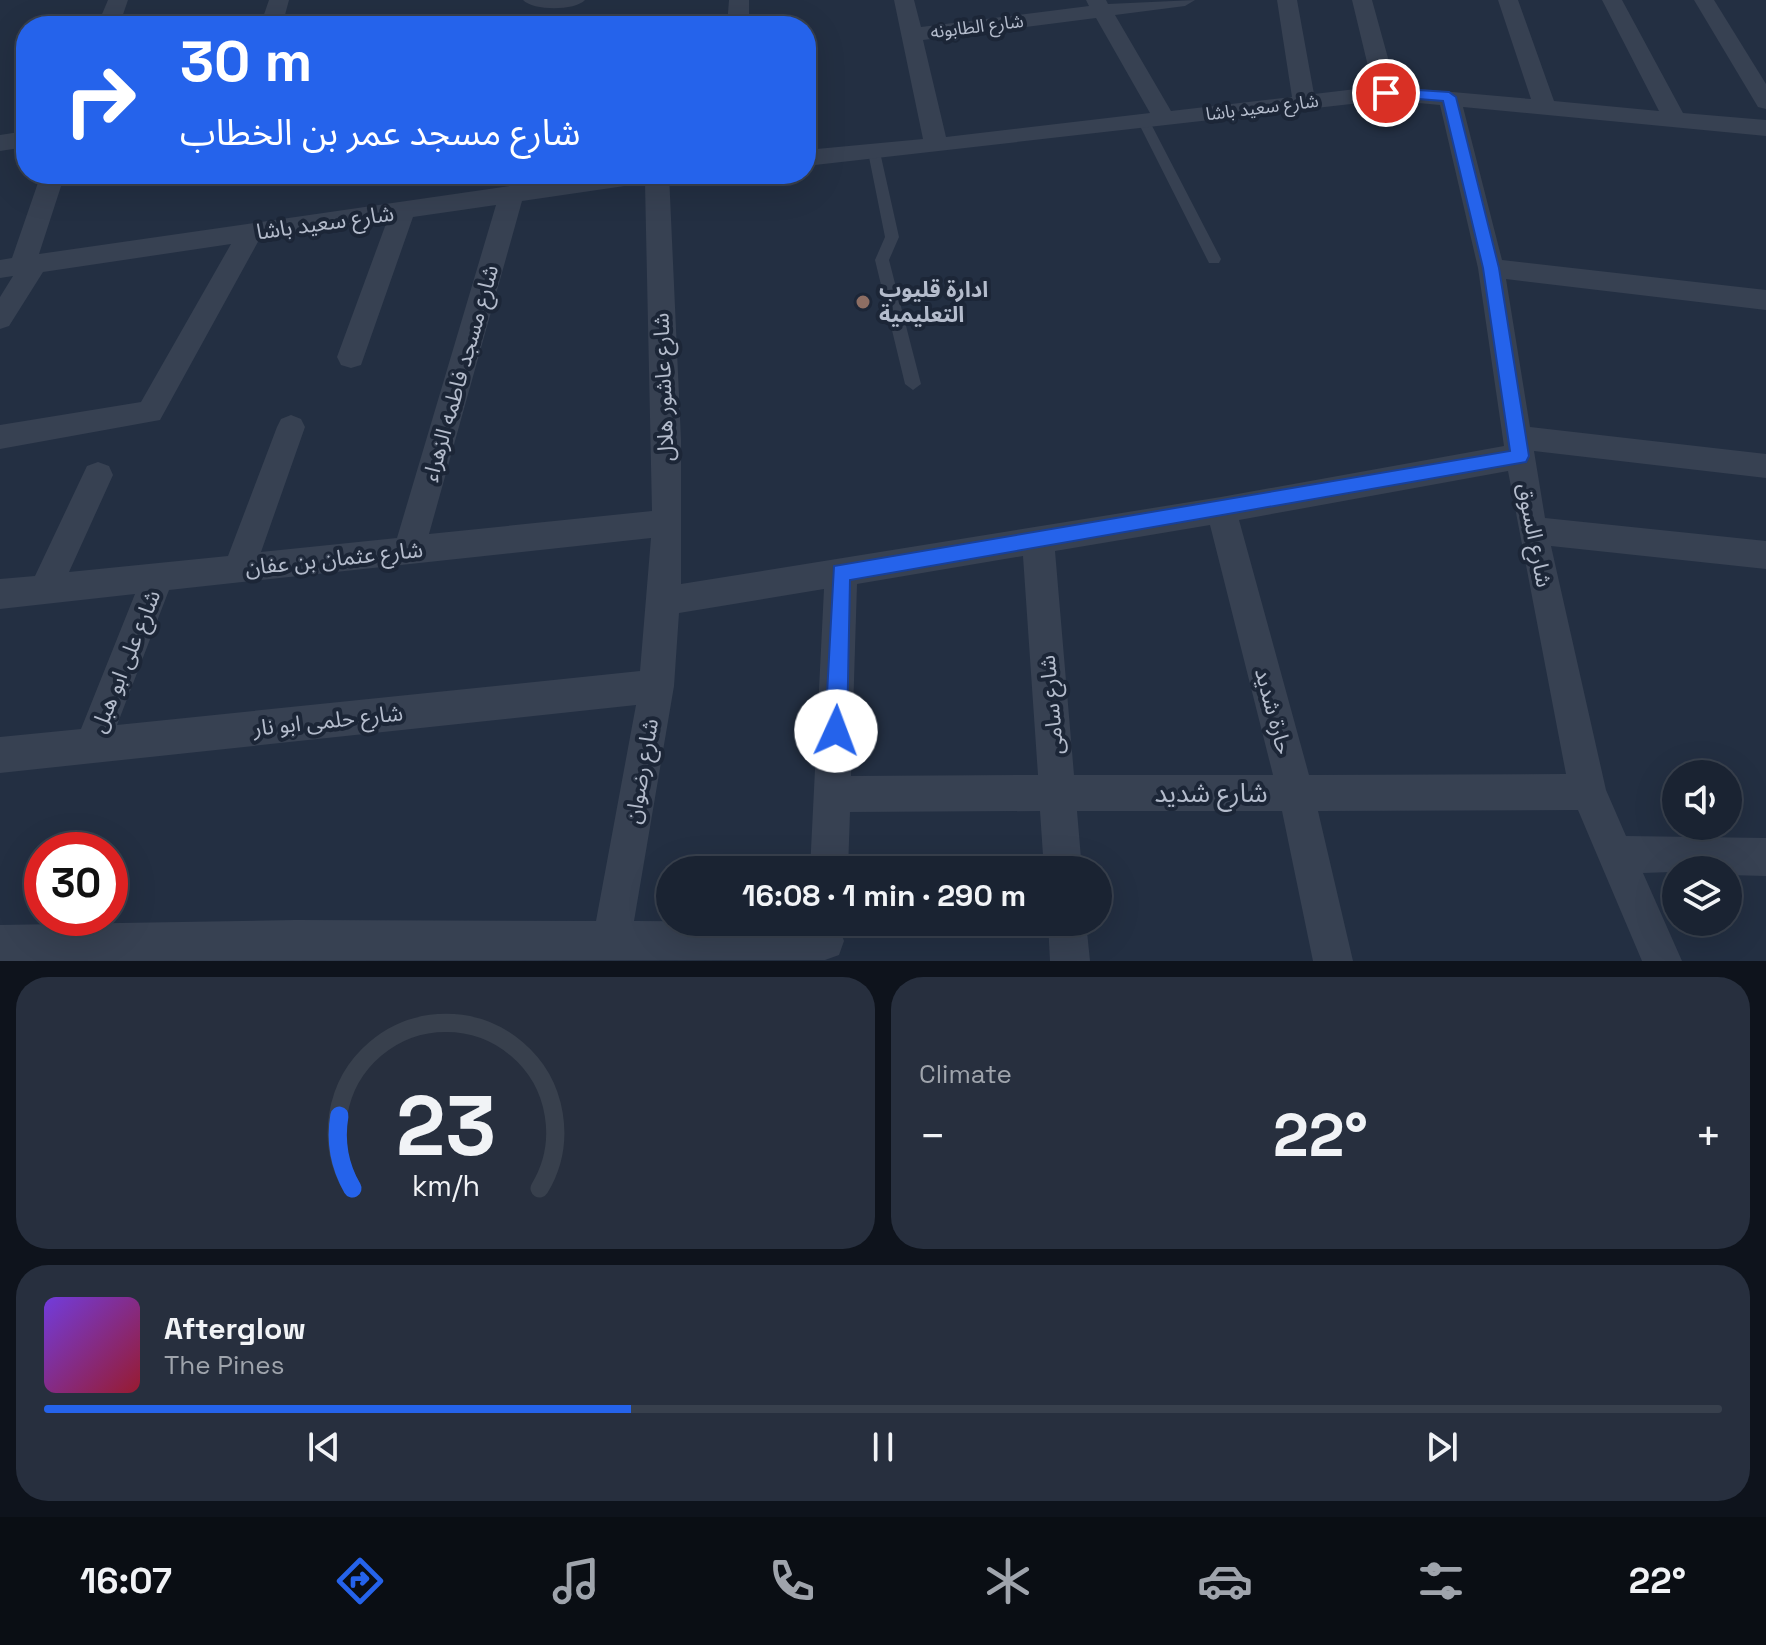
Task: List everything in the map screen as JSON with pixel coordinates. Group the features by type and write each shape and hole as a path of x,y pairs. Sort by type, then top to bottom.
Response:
{"street":[{"path":"533,0 574,0"},
{"path":"904,0 936,146"},
{"name":"شارع الطابونه","path":"912,35 1099,5 1185,0"},
{"path":"1287,0 1304,102"},
{"path":"1362,0 1386,93"},
{"path":"1508,0 1544,105"},
{"path":"1612,0 1675,119"},
{"path":"1704,0 1766,102"},
{"path":"1099,5 1154,121"},
{"name":"شارع سعيد باشا","path":"816,157 1386,93 1544,105 1766,128"},
{"name":"شارع السوق","path":"1449,97 1491,268 1532,530 1588,792 1662,961"},
{"path":"0,319 49,184"},
{"name":"شارع سعيد باشا","path":"19,266 584,184"},
{"name":"شارع عاشور هلال","path":"657,184 667,523 664,601"},
{"name":"شارع مسجد فاطمه الزهراء","path":"409,551 511,195"},
{"path":"351,357 403,210"},
{"path":"0,437 150,412 251,232"},
{"path":"1491,268 1766,300"},
{"path":"239,568 291,427"},
{"path":"664,601 1221,510 1519,447 1766,466"},
{"path":"45,589 98,475"},
{"name":"حارة شديد","path":"1221,510 1296,793 1333,961"},
{"name":"شارع عثمان بن عفان","path":"0,594 667,523"},
{"path":"1532,530 1766,555"},
{"name":"شارع سامى","path":"1038,540 1062,856"},
{"path":"830,856 841,573"},
{"name":"شارع على ابو هبل","path":"92,745 158,577"},
{"name":"شارع رضوان","path":"609,950 657,686 664,601"},
{"name":"شارع حلمى ابو نار","path":"0,755 657,686"},
{"name":"شارع شديد","path":"834,794 1588,792"},
{"path":"1613,854 1766,857"},
{"path":"1068,936 1070,961"},
{"path":"0,944 123,939 609,950 825,941"}],"lane":[{"path":"1154,121 1214,259"},
{"path":"874,152 892,237 882,260 913,384"}],"place":[{"name":"ادارة قليوب التعليمية","path":"863,302"}],"route":[{"path":"836,731 841,573 1221,510 1520,456 1491,268 1449,97 1386,93"}]}
